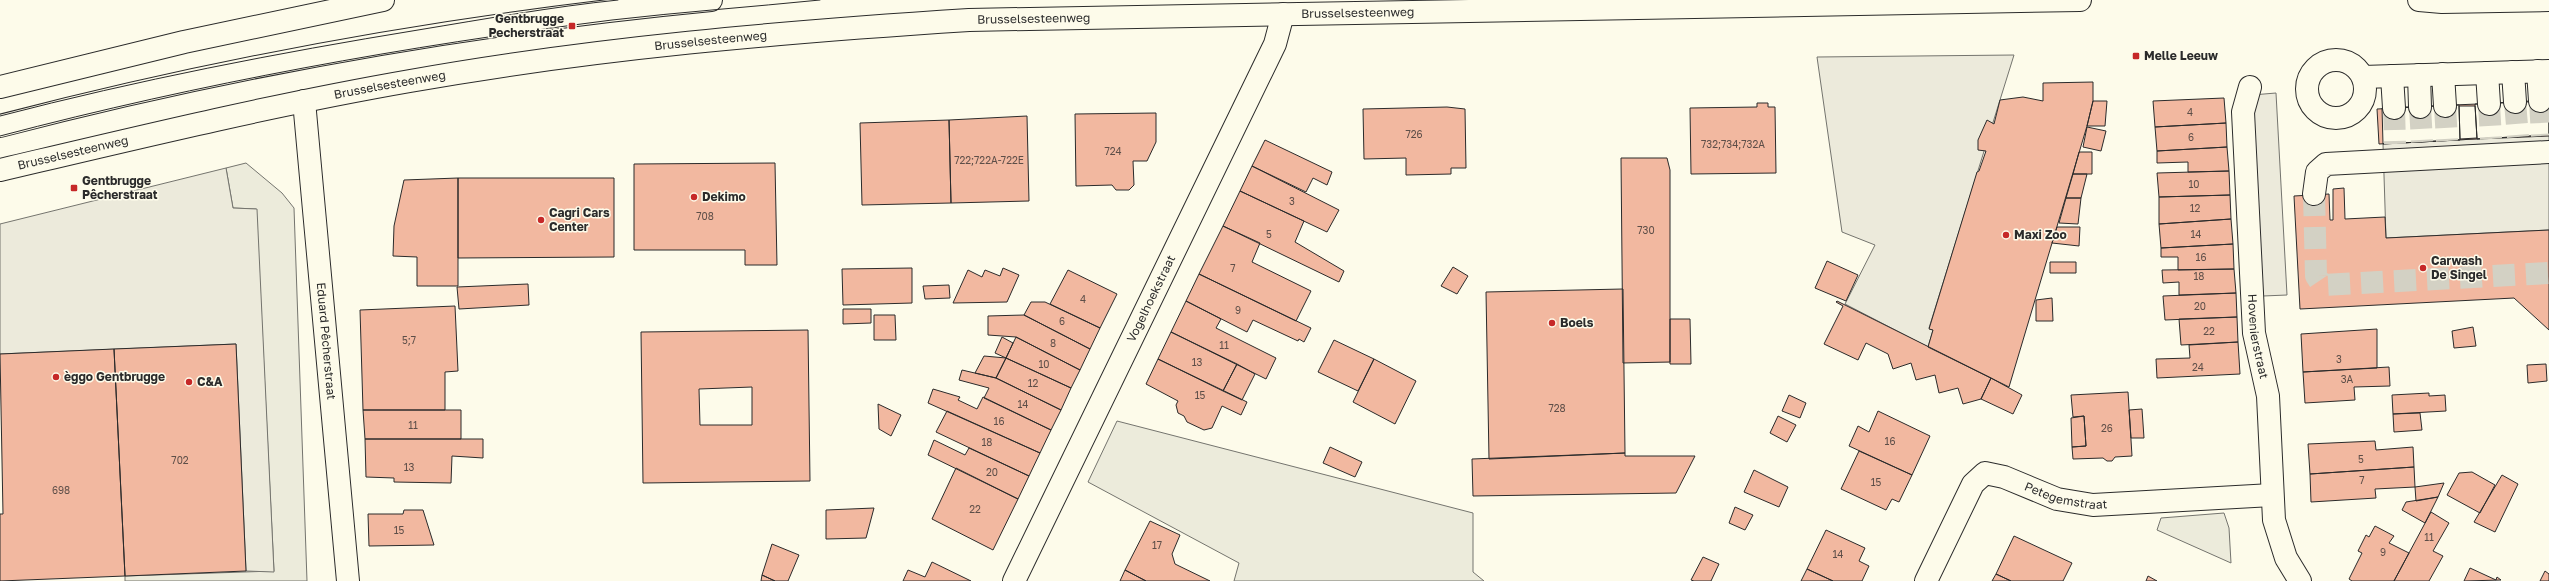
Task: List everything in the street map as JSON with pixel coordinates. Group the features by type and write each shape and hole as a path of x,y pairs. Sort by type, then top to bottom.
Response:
{"main road":[{"path":"0,87 184,42 383,0"},
{"path":"0,126 178,83 306,57 613,9 711,0"},
{"name":"Brusselsesteenweg","path":"0,170 200,123 412,80 623,49 816,30 969,20 2080,0"},
{"path":"2418,0 2442,2 2549,0"},
{"name":"Vogelhoekstraat","path":"1014,581 1271,53 1283,14"},
{"path":"2363,77 2544,71 2540,101"},
{"path":"2513,72 2515,102"},
{"path":"2487,73 2489,104"},
{"path":"2443,74 2445,106"},
{"path":"2419,75 2420,107"},
{"path":"2392,76 2394,108"},
{"name":"Hovenierstraat","path":"2250,87 2242,112 2254,332 2268,396 2274,520 2279,541 2286,558 2300,581"},
{"name":"Eduard Pêcherstraat","path":"304,101 348,581"},
{"path":"2314,194 2316,172 2326,164 2549,152"},
{"name":"Petegemstraat","path":"1926,581 1973,484 1985,473 2004,478 2057,499 2088,505 2272,495"}],"shaded area":[{"path":"2014,55 1929,328 1933,330 1928,347 1845,304 1875,245 1842,232 1817,57"},
{"path":"2276,93 2287,295 2263,296 2252,95"},
{"path":"2549,135 2549,230 2386,238 2383,144"},
{"path":"246,163 282,193 294,208 307,581 125,581 125,576 274,571 256,209 233,208 226,168"},
{"path":"226,168 233,208 257,209 274,572 246,571 236,344 0,354 0,224"},
{"path":"1117,421 1473,513 1473,572 1484,581 1234,581 1239,563 1088,482"},
{"path":"2224,513 2229,528 2231,563 2157,530 2161,518"}],"building":[{"name":"Maxi Zoo","path":"2093,82 2093,101 2087,126 2009,387 1928,347 1933,330 1929,329 1977,172 1979,171 1986,151 1978,150 1978,140 1987,120 1994,124 2000,100 2023,97 2043,101 2043,83"},
{"path":"2224,98 2226,123 2155,127 2153,101"},
{"path":"2549,100 2549,136 2477,139 2475,104"},
{"path":"2093,101 2107,101 2105,126 2087,126"},
{"path":"2549,101 2549,135 2383,144 2382,108"},
{"path":"1757,103 1768,103 1768,107 1775,107 1776,173 1691,174 1690,108 1757,107"},
{"path":"2459,105 2460,140 2379,144 2377,109"},
{"path":"2459,106 2475,106 2477,138 2460,139"},
{"path":"1447,107 1465,109 1466,168 1451,168 1451,174 1406,175 1406,158 1364,159 1363,109"},
{"path":"1156,113 1156,142 1147,161 1133,161 1134,185 1129,190 1116,190 1112,185 1076,186 1075,114"},
{"path":"1027,116 1029,201 951,203 949,120"},
{"path":"949,120 951,203 862,205 860,123"},
{"path":"2226,123 2227,147 2157,151 2155,127"},
{"path":"2087,127 2106,131 2101,151 2083,147"},
{"path":"1265,140 1332,172 1327,185 1313,178 1306,192 1252,166"},
{"path":"2227,147 2229,171 2188,172 2188,162 2157,163 2157,151"},
{"path":"2079,152 2092,152 2092,174 2073,174"},
{"path":"1621,158 1667,158 1670,170 1670,362 1623,363"},
{"path":"775,163 777,265 745,265 745,250 634,250 634,164"},
{"path":"1252,166 1339,210 1327,232 1240,191"},
{"path":"2229,171 2230,195 2159,197 2157,173"},
{"path":"2073,174 2087,174 2081,198 2066,198"},
{"path":"458,178 458,286 417,286 417,257 393,256 394,226 404,180"},
{"path":"458,178 614,178 614,257 458,258"},
{"name":"Carwash De Singel","path":"2344,188 2345,219 2385,217 2386,238 2549,230 2549,330 2514,298 2300,309 2294,196 2329,194 2330,220 2333,220 2333,189"},
{"path":"1240,191 1304,221 1295,242 1344,271 1339,282 1223,226"},
{"path":"2230,195 2231,219 2159,224 2159,197"},
{"path":"2066,198 2081,198 2078,224 2059,223"},
{"path":"2231,219 2233,244 2161,248 2159,224"},
{"path":"1223,226 1260,243 1252,262 1311,291 1296,321 1199,274"},
{"path":"2057,227 2080,227 2079,246 2052,243"},
{"path":"2233,244 2234,269 2178,270 2178,257 2161,257 2161,248"},
{"path":"1827,261 1858,275 1846,301 1815,288"},
{"path":"2050,262 2076,262 2076,273 2050,273"},
{"path":"1453,267 1468,276 1457,294 1441,286"},
{"path":"912,268 912,303 843,305 842,269"},
{"path":"1003,268 1019,275 1007,302 953,303 968,270 982,277 985,270 1000,276"},
{"path":"2234,269 2236,293 2179,295 2179,282 2163,283 2162,270"},
{"path":"1068,270 1117,294 1100,328 1050,304"},
{"path":"1199,274 1311,328 1304,342 1299,339 1298,341 1253,320 1247,332 1186,301"},
{"path":"528,284 529,305 459,309 457,287"},
{"path":"949,285 950,298 925,299 923,286"},
{"path":"1623,289 1625,453 1489,459 1486,292"},
{"path":"2236,293 2237,317 2165,320 2163,296"},
{"path":"2052,298 2053,321 2036,321 2036,300"},
{"path":"1186,301 1221,319 1216,328 1276,358 1266,379 1171,332"},
{"path":"1837,301 1991,378 1981,399 1963,404 1958,388 1939,393 1935,375 1916,380 1911,363 1893,369 1888,354 1866,343 1858,360 1824,344 1843,306 1836,302"},
{"path":"1031,302 1045,302 1100,328 1090,349 1024,315"},
{"path":"455,306 458,371 445,372 445,410 363,410 360,310"},
{"path":"843,309 871,309 871,323 843,324"},
{"path":"874,315 895,315 896,340 874,340"},
{"path":"1024,315 1090,349 1080,370 1016,337 988,335 988,316"},
{"path":"2237,317 2238,342 2181,345 2179,319"},
{"path":"1670,319 1690,319 1691,364 1670,364"},
{"path":"2473,327 2476,346 2454,348 2452,331"},
{"path":"2377,329 2377,368 2303,372 2301,334"},
{"path":"808,330 810,481 643,483 641,332","holes":["752,387 752,425 700,425 699,389"]},
{"path":"1171,332 1237,364 1223,391 1158,359"},
{"path":"1002,337 1013,343 1006,358 995,353"},
{"path":"1016,337 1080,370 1071,388 1006,358"},
{"path":"1334,340 1374,359 1358,391 1318,372"},
{"path":"2238,342 2240,374 2157,378 2156,359 2190,358 2189,345"},
{"path":"236,344 246,571 125,576 114,349"},
{"path":"114,349 125,576 0,581 0,514 3,514 0,354"},
{"path":"984,356 1006,358 996,378 975,373"},
{"path":"1006,358 1071,388 1061,410 996,378"},
{"path":"1158,359 1247,402 1241,415 1222,406 1212,428 1204,430 1187,422 1184,416 1178,413 1176,405 1178,401 1146,384"},
{"path":"1374,359 1416,381 1395,424 1353,402"},
{"path":"1237,364 1255,374 1242,400 1223,391"},
{"path":"2546,364 2547,381 2528,383 2527,365"},
{"path":"2389,367 2390,386 2354,387 2355,400 2305,403 2303,372"},
{"path":"962,370 996,378 1061,410 1051,430 984,398 989,388 959,380"},
{"path":"1991,378 2022,395 2013,414 1981,399"},
{"path":"933,389 960,397 958,400 977,409 983,397 1051,430 1040,453 928,403"},
{"path":"2128,392 2132,456 2115,457 2112,461 2107,461 2103,458 2073,459 2072,447 2086,446 2084,416 2073,417 2071,395"},
{"path":"2429,393 2429,396 2445,395 2446,411 2393,414 2392,395"},
{"path":"1789,395 1806,403 1800,418 1782,411"},
{"path":"878,404 901,415 891,436 879,429"},
{"path":"2142,409 2144,438 2131,438 2129,410"},
{"path":"363,410 461,410 461,439 365,439"},
{"path":"947,411 1040,453 1029,476 936,432"},
{"path":"1878,411 1930,436 1912,475 1849,446 1858,426 1869,432"},
{"path":"2420,413 2422,430 2394,432 2393,414"},
{"path":"1778,416 1796,425 1787,442 1770,433"},
{"path":"2084,416 2086,446 2072,447 2071,418"},
{"path":"365,439 483,439 483,458 452,456 451,483 394,482 394,478 366,477"},
{"path":"934,440 965,455 969,448 1029,476 1018,499 928,455"},
{"path":"2375,441 2376,450 2413,447 2414,467 2310,474 2308,444"},
{"path":"1330,447 1362,462 1355,477 1323,463"},
{"path":"1859,451 1912,475 1899,502 1892,499 1886,510 1841,489"},
{"path":"1625,453 1625,456 1695,456 1676,493 1473,496 1472,459"},
{"path":"2414,467 2415,487 2375,489 2376,498 2311,502 2310,474"},
{"path":"956,468 1018,499 993,550 932,519"},
{"path":"1754,470 1788,487 1779,507 1744,492"},
{"path":"2472,472 2495,485 2480,513 2447,495 2459,473"},
{"path":"2502,475 2518,484 2495,532 2474,522"},
{"path":"2444,483 2438,497 2416,501 2415,487"},
{"path":"2438,497 2425,523 2402,510 2406,502"},
{"path":"1735,507 1753,515 1745,530 1729,523"},
{"path":"874,508 866,538 826,539 826,510"},
{"path":"404,510 423,510 434,545 369,546 368,514 403,514"},
{"path":"2431,512 2449,523 2433,551 2443,556 2429,581 2394,581"},
{"path":"1150,521 1180,535 1172,554 1175,564 1210,581 1146,581 1125,570"},
{"path":"2375,526 2394,536 2389,543 2409,553 2394,581 2352,581 2349,579 2362,553 2358,551 2366,535 2369,537"},
{"path":"1826,530 1865,548 1859,561 1869,566 1862,581 1833,581 1807,569"},
{"path":"2014,536 2072,563 2063,581 2011,581 1996,574"},
{"path":"772,544 799,555 788,581 775,581 762,575"},
{"path":"1703,557 1719,564 1711,581 1691,580"},
{"path":"932,562 971,581 903,581 908,570 925,577"},
{"path":"2470,568 2496,580 2497,577 2501,580 2464,581"},
{"path":"1807,569 1833,581 1801,581"},
{"path":"1125,570 1146,581 1120,581"},
{"path":"2545,571 2549,574 2549,581 2540,581"},
{"path":"1996,574 2011,581 1992,581"},
{"path":"762,575 775,581 761,581"},
{"path":"2148,576 2157,581 2146,581"}],"tunnel":[{"path":"2540,101 2542,136"},
{"path":"2515,102 2518,137"},
{"path":"2489,104 2491,139"},
{"path":"2445,106 2447,141"},
{"path":"2420,107 2422,142"},
{"path":"2394,108 2395,144"},
{"path":"2314,194 2316,276 2322,285 2549,273"}],"tram line":[{"path":"0,116 156,79 260,58 493,18 618,0"},
{"path":"0,136 151,99 381,54 535,30 612,20 820,0"}],"place":[{"name":"Gentbrugge Pecherstraat","path":"572,26"},
{"name":"Melle Leeuw","path":"2136,56"},
{"name":"Gentbrugge Pêcherstraat","path":"74,188"},
{"name":"Dekimo","path":"694,197"},
{"name":"Cagri Cars Center","path":"541,220"},
{"name":"Maxi Zoo","path":"2006,235"},
{"name":"Carwash De Singel","path":"2423,268"},
{"name":"Boels","path":"1552,323"},
{"name":"èggo Gentbrugge","path":"56,377"},
{"name":"C&A","path":"189,382"}]}
